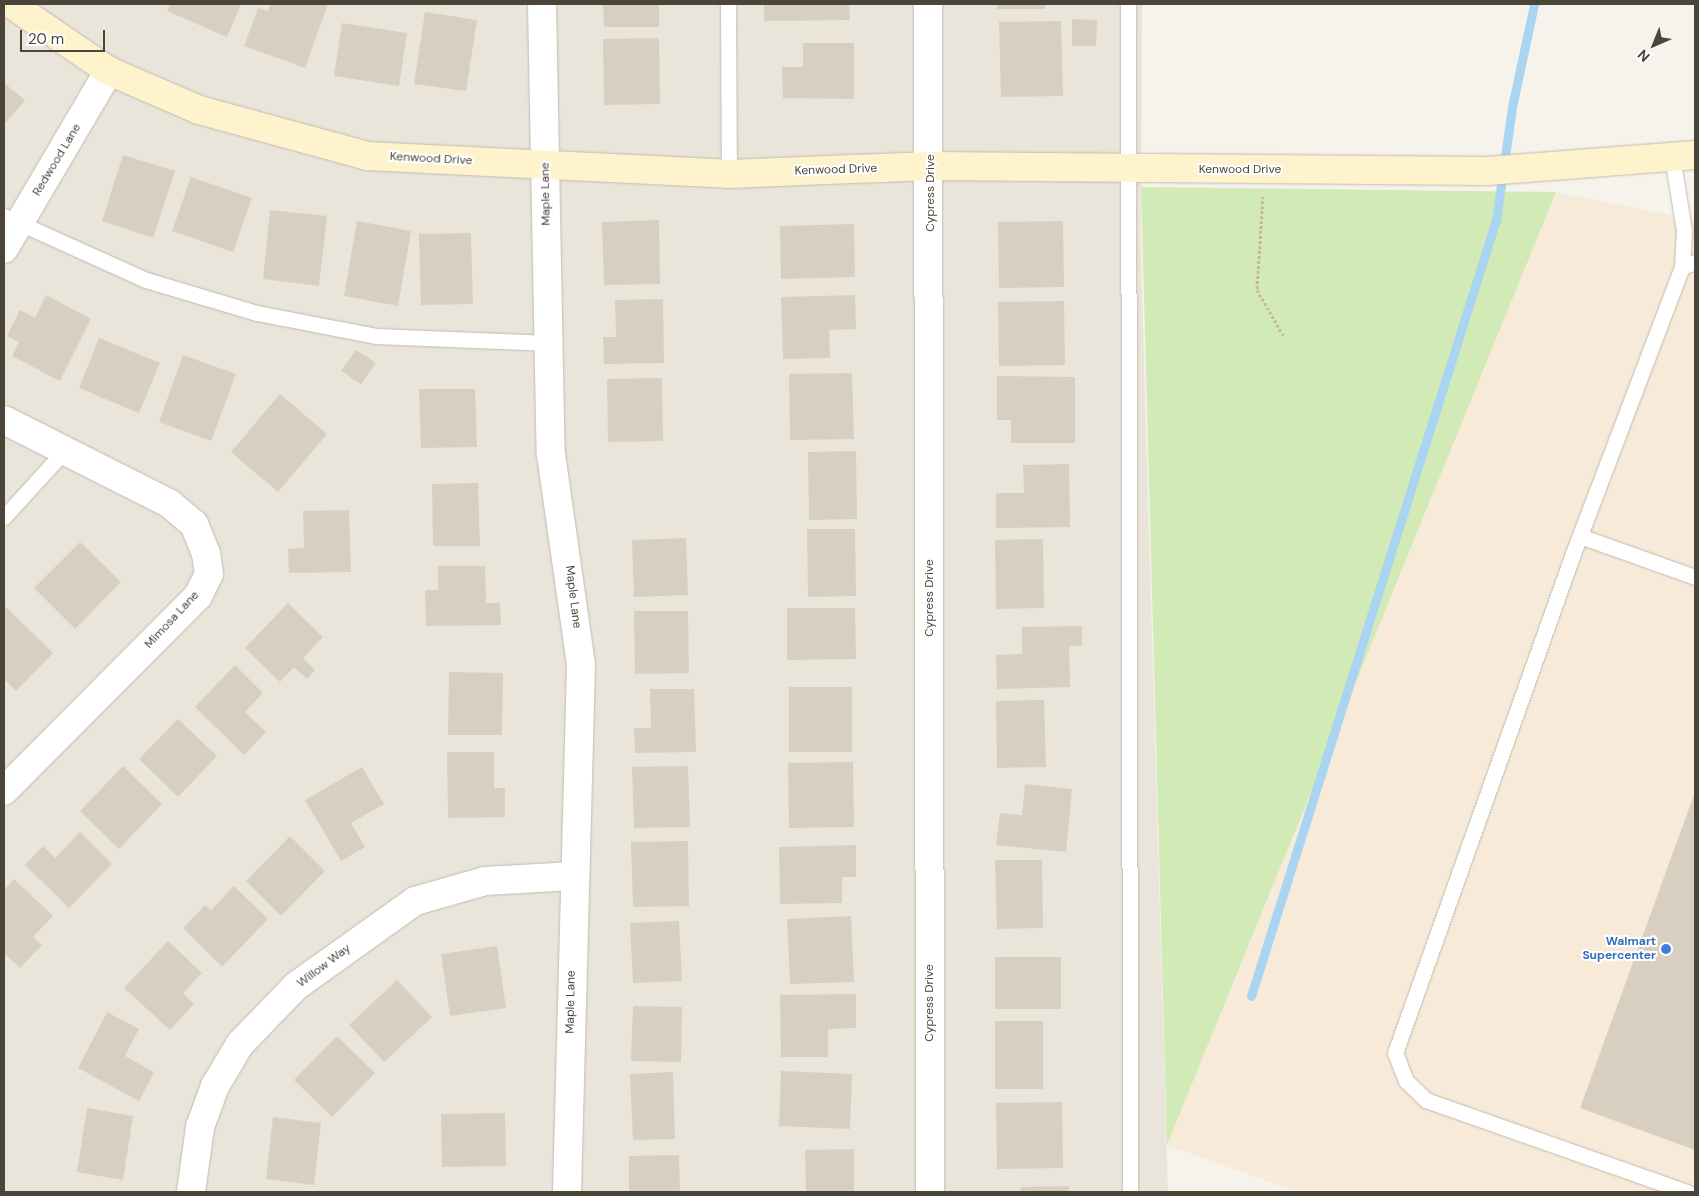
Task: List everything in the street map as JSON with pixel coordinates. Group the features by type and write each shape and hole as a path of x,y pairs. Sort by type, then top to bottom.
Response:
{"street":[{"name":"Kenwood Drive","path":"11,4 109,71 199,110 367,156 729,174 931,166 1411,171 1556,167 1684,156"},
{"name":"Maple Lane","path":"542,4 551,454 581,665 567,1192"},
{"name":"Cypress Drive","path":"928,4 931,166 930,1192"},
{"name":"Redwood Lane","path":"4,248 11,220 109,71"},
{"name":"Mimosa Lane","path":"4,420 170,504 194,524 206,553 209,574 198,596 4,791"},
{"name":"Willow Way","path":"191,1192 200,1127 215,1086 240,1044 296,986 415,901 485,881 574,876"}],"lane":[{"path":"728,4 729,174"},
{"path":"1128,4 1130,1192"},
{"path":"1684,156 1684,230 1689,265"},
{"path":"11,220 146,280 257,313 377,336 549,343"},
{"path":"1687,1192 1426,1100 1406,1081 1395,1053 1580,536 1689,265 1695,242"},
{"path":"4,516 64,451"},
{"path":"1580,536 1695,577"}],"path":[{"path":"1263,196 1257,290 1284,337"}],"shaded area":[{"path":"4,4 1142,4 1141,252 1168,1192 4,1192"},
{"path":"1556,192 1695,220 1695,1192 1298,1192 1167,1145"}],"green space":[{"path":"1141,187 1556,192 1167,1145"}],"building":[{"path":"170,4 241,4 227,37 167,11"},
{"path":"271,4 328,4 305,68 244,46 258,8 268,11"},
{"path":"603,4 659,4 659,27 604,27"},
{"path":"764,4 849,4 850,20 764,21"},
{"path":"997,4 1045,4 1045,9 997,9"},
{"path":"425,12 477,20 466,91 414,84"},
{"path":"1072,19 1097,20 1096,46 1072,46"},
{"path":"1061,21 1063,96 1001,97 999,22"},
{"path":"342,23 407,33 399,86 334,76"},
{"path":"659,38 660,104 604,105 603,39"},
{"path":"803,43 854,43 854,99 783,98 782,67 803,67"},
{"path":"4,83 25,100 4,125"},
{"path":"123,155 175,171 153,238 102,221"},
{"path":"191,177 252,198 233,252 172,231"},
{"path":"270,210 327,216 319,286 263,279"},
{"path":"659,220 660,284 604,285 602,222"},
{"path":"357,221 411,231 398,306 344,296"},
{"path":"1063,221 1064,287 999,288 998,222"},
{"path":"854,224 855,277 781,279 780,226"},
{"path":"471,233 473,304 421,305 419,234"},
{"path":"46,295 91,319 60,381 12,356 19,342 7,336 20,310 35,318"},
{"path":"855,295 856,329 829,330 830,358 783,359 781,297"},
{"path":"663,299 664,363 604,364 603,337 616,337 615,300"},
{"path":"1064,301 1065,365 999,366 998,302"},
{"path":"99,338 160,363 139,413 79,388"},
{"path":"356,350 376,363 361,384 341,371"},
{"path":"183,355 236,374 211,441 159,422"},
{"path":"852,373 854,439 790,440 789,374"},
{"path":"997,376 1075,377 1075,443 1011,443 1011,420 997,420"},
{"path":"662,378 663,441 608,442 607,379"},
{"path":"419,389 475,389 477,447 421,448"},
{"path":"280,394 327,434 278,492 231,452"},
{"path":"856,451 857,519 809,520 808,452"},
{"path":"1069,464 1070,527 996,528 996,493 1024,493 1023,465"},
{"path":"478,483 480,546 433,546 432,484"},
{"path":"349,510 351,572 289,573 288,549 304,548 303,511"},
{"path":"807,529 855,529 856,596 808,597"},
{"path":"686,538 688,595 634,597 632,540"},
{"path":"1043,539 1044,608 996,609 995,540"},
{"path":"80,542 121,582 75,629 34,588"},
{"path":"438,566 485,566 486,603 500,603 501,625 426,626 425,590 438,590"},
{"path":"288,603 323,637 303,658 315,670 307,679 294,667 280,682 245,648"},
{"path":"4,605 53,653 16,691 4,679"},
{"path":"787,608 855,608 856,659 787,660"},
{"path":"634,611 688,611 689,673 635,674"},
{"path":"1082,626 1082,646 1069,646 1070,687 997,689 996,655 1022,654 1022,627"},
{"path":"235,665 263,693 245,712 266,732 244,755 195,707"},
{"path":"449,672 503,673 502,735 448,735"},
{"path":"789,687 852,687 852,752 789,752"},
{"path":"650,689 694,689 696,752 635,753 634,728 651,728"},
{"path":"1044,700 1046,767 997,768 996,701"},
{"path":"178,719 217,756 178,797 139,759"},
{"path":"447,752 494,752 494,788 505,788 505,817 448,818"},
{"path":"853,762 854,827 789,828 788,763"},
{"path":"123,766 162,804 119,849 80,811"},
{"path":"688,766 690,827 634,828 632,767"},
{"path":"362,767 384,804 351,823 365,847 341,861 305,800"},
{"path":"1025,784 1072,789 1066,852 996,845 1000,813 1022,815"},
{"name":"Walmart Supercenter","path":"1695,792 1695,1150 1580,1108"},
{"path":"80,832 112,864 69,908 25,865 43,846 55,858"},
{"path":"290,836 325,871 281,916 246,881"},
{"path":"688,841 689,906 633,907 631,842"},
{"path":"856,845 856,877 842,877 842,903 780,904 779,847"},
{"path":"995,860 1042,860 1043,928 997,929"},
{"path":"14,879 53,916 33,937 42,945 20,968 4,953 4,890"},
{"path":"234,886 268,919 222,967 183,928 205,905 211,910"},
{"path":"851,916 854,982 790,984 787,919"},
{"path":"679,921 682,981 633,983 630,923"},
{"path":"168,941 202,973 183,993 194,1004 170,1030 124,988"},
{"path":"497,946 506,1008 450,1016 441,954"},
{"path":"995,957 1061,957 1061,1009 995,1009"},
{"path":"397,980 432,1017 384,1062 349,1025"},
{"path":"856,994 856,1028 828,1029 828,1057 781,1057 780,995"},
{"path":"633,1006 682,1007 681,1062 631,1061"},
{"path":"107,1012 139,1029 125,1056 154,1072 139,1101 78,1068"},
{"path":"995,1021 1043,1021 1043,1089 995,1089"},
{"path":"337,1036 375,1073 332,1117 294,1080"},
{"path":"781,1071 852,1074 850,1129 779,1126"},
{"path":"673,1072 675,1139 633,1140 630,1074"},
{"path":"1062,1102 1063,1168 997,1169 996,1103"},
{"path":"87,1108 133,1116 123,1180 77,1172"},
{"path":"505,1113 506,1166 442,1167 441,1114"},
{"path":"273,1117 321,1123 314,1185 266,1179"},
{"path":"854,1149 854,1192 806,1192 805,1150"},
{"path":"679,1155 680,1192 629,1192 629,1156"},
{"path":"1069,1186 1069,1192 1021,1192 1021,1187"}],"waterway":[{"path":"1251,996 1496,220 1512,107 1534,4"}],"place":[{"name":"Walmart Supercenter","path":"1666,949"}]}
